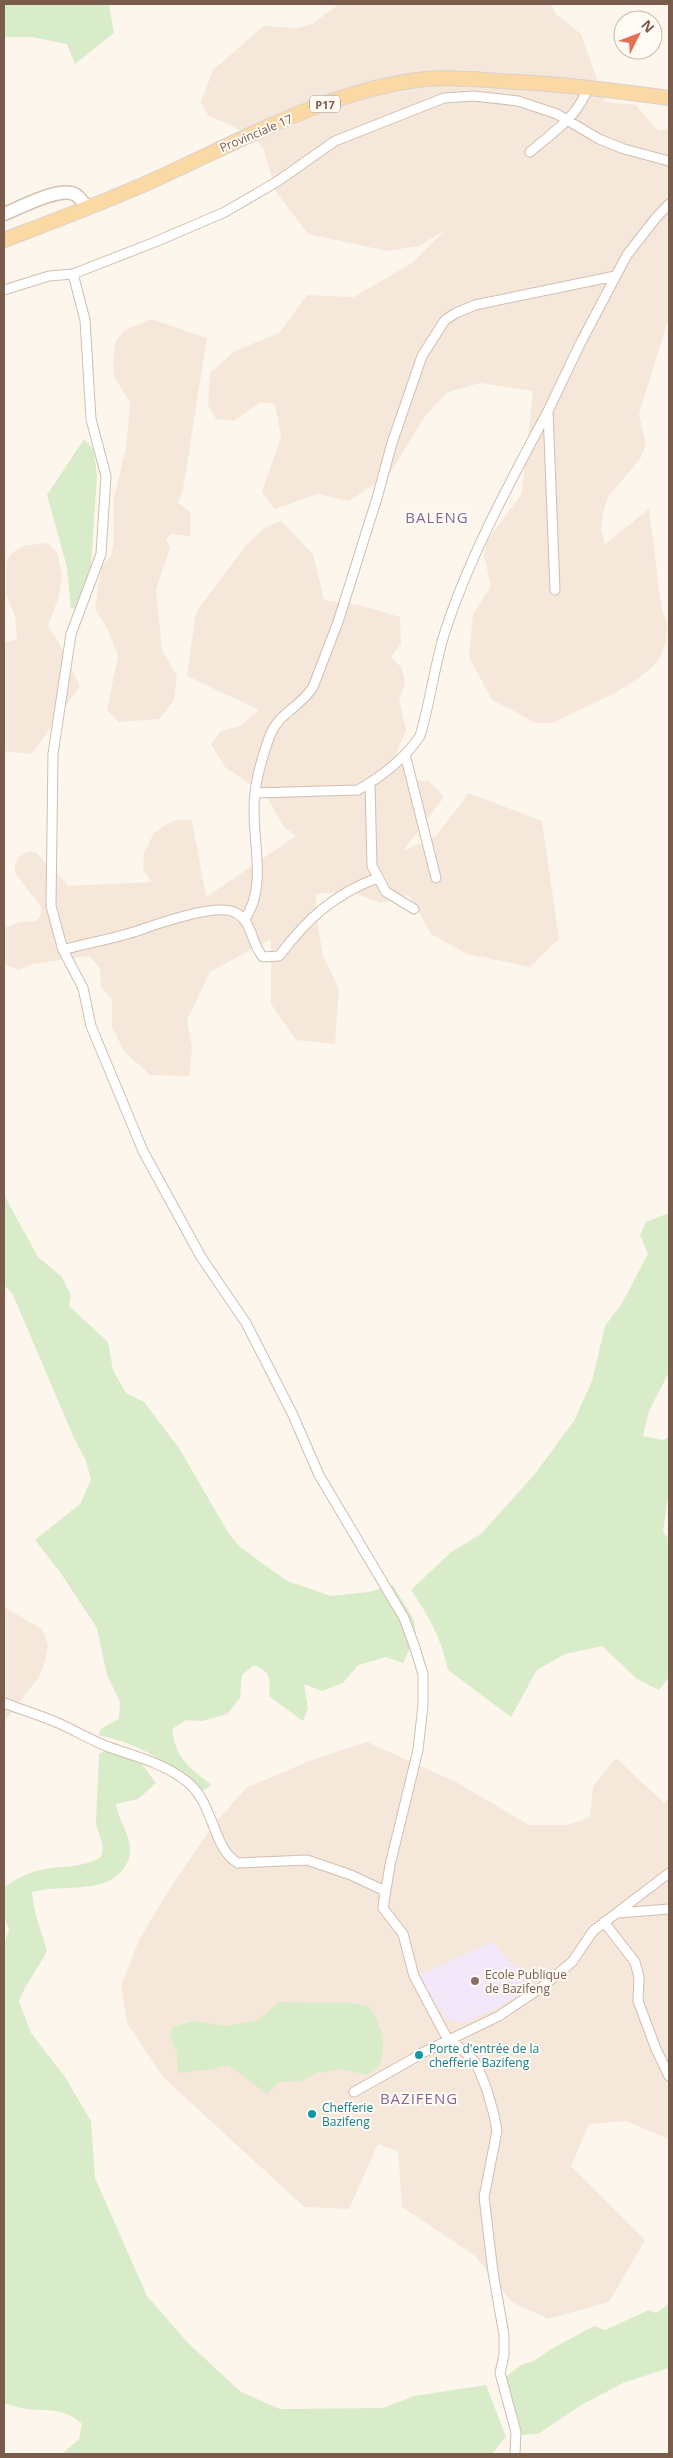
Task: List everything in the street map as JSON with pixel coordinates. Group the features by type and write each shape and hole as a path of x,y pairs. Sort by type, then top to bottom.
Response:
{"main road":[{"name":"Provinciale 17","path":"4,240 154,180 233,142 294,116 373,88 432,79 475,79 588,87 669,98"}],"street":[{"path":"530,152 568,119 584,99 588,87"},
{"path":"4,290 49,276 73,274 155,242 224,212 278,181 335,141 444,98 474,96 518,100 568,119 599,139 624,149 669,161"},
{"path":"4,214 48,196 64,193 77,195 87,207"},
{"path":"255,793 358,790 370,784 405,754 420,736 444,636 462,588 498,509 615,276 627,255 645,231 669,204"},
{"path":"73,274 85,320 91,419 106,476 101,554 71,634 53,754 51,906 63,950 83,988 91,1026 143,1151 201,1257 246,1323 292,1412 319,1475 404,1618 414,1645 423,1674 423,1705 418,1750 390,1865 383,1908"},
{"path":"244,920 255,901 255,793 270,737 278,719 308,695 313,687 338,622 377,498 392,442 422,356 436,331 445,320 456,312 475,305 615,276"},
{"path":"548,411 555,590"},
{"path":"405,754 436,878"},
{"path":"370,784 372,866 386,892 414,909"},
{"path":"63,950 136,931 158,922 223,909 238,914 244,920 258,952 263,958 279,956 297,931 318,912 351,888 377,878"},
{"path":"4,1703 56,1722 108,1746 151,1761 187,1782 208,1807 223,1850 230,1859 238,1863 294,1859 319,1863 385,1891 383,1908 404,1934 414,1976 448,2040 463,2050 476,2063 487,2090 494,2115 497,2131 484,2197 492,2272 504,2335 504,2355 500,2373 516,2432 515,2454"},
{"path":"354,2092 419,2055 499,2016 542,1987 572,1962 588,1937 604,1922 669,1873"},
{"path":"617,1913 669,1909"},
{"path":"604,1922 636,1962 639,1977 638,2001 656,2049 669,2076"}],"shaded area":[{"path":"339,4 551,4 556,14 581,34 605,102 636,105 658,131 669,128 669,317 639,414 646,445 640,459 608,497 601,529 605,544 649,509 662,610 668,626 665,645 658,661 643,675 615,693 552,723 536,723 492,700 469,657 473,614 491,586 484,555 487,541 522,493 533,391 480,383 448,392 425,416 389,475 349,501 317,494 275,509 262,492 281,437 275,404 260,402 234,421 216,419 208,405 210,373 235,351 279,333 307,295 354,297 412,263 444,231 419,246 387,251 308,234 276,192 263,148 253,136 208,115 201,102 213,70 264,26 297,28 312,24"},
{"path":"151,319 207,338 183,489 178,503 190,512 190,536 171,534 166,539 170,548 156,589 162,650 177,676 174,700 159,719 119,722 107,710 118,656 108,630 95,609 101,568 111,556 114,540 114,497 126,448 130,403 114,376 113,360 116,341 125,330"},
{"path":"281,521 313,554 324,600 359,605 400,617 401,644 391,657 402,668 405,684 399,699 406,730 396,754 417,780 429,781 444,797 403,851 436,836 469,793 542,821 559,939 530,967 467,954 431,934 409,895 381,903 348,891 316,894 317,920 323,956 339,989 335,1044 296,1040 271,1004 271,939 210,972 187,1020 192,1048 189,1076 150,1075 124,1051 112,1027 112,1000 101,987 100,968 89,956 33,964 19,970 4,964 4,928 20,922 36,921 41,915 41,907 15,873 15,865 19,857 27,852 35,852 69,886 152,882 143,870 144,853 154,833 176,820 192,820 206,897 296,836 284,827 265,794 225,767 211,744 221,731 240,726 259,710 187,676 196,612 246,545 266,527"},
{"path":"47,543 57,552 62,576 59,596 48,626 61,646 80,686 32,754 4,751 4,643 17,639 15,616 6,594 7,561 12,553 22,546"},
{"path":"4,1607 42,1629 48,1645 39,1677 4,1722"},
{"path":"367,1742 454,1781 529,1825 568,1825 590,1817 593,1786 616,1758 664,1803 669,1798 669,2139 626,2121 589,2124 571,2166 645,2240 609,2302 548,2319 512,2302 475,2256 402,2207 398,2151 378,2144 349,2209 304,2207 162,2076 127,2023 121,1986 139,1940 170,1888 214,1824 246,1788 309,1761"},
{"name":"Ecole Publique de Bazifeng","path":"492,1942 532,1986 499,2007 463,2023 445,2018 419,1975"}],"green space":[{"path":"4,4 109,4 114,33 75,64 67,44 32,37 4,37"},
{"path":"84,439 94,450 97,477 90,580 81,607 71,609 67,567 47,495"},
{"path":"4,1195 38,1257 62,1277 71,1296 69,1306 108,1342 113,1370 126,1393 144,1402 179,1448 229,1534 240,1547 287,1581 331,1596 369,1592 393,1585 414,1620 416,1634 403,1663 386,1657 358,1665 343,1683 322,1691 304,1684 308,1708 303,1721 269,1696 270,1685 268,1676 263,1670 254,1665 242,1675 240,1698 227,1714 203,1721 186,1720 172,1729 177,1748 185,1762 212,1785 204,1790 195,1792 186,1781 164,1762 139,1748 98,1735 102,1728 119,1719 120,1702 107,1675 97,1628 60,1572 35,1540 80,1504 91,1480 86,1461 74,1438 13,1295 4,1285"},
{"path":"669,1213 669,1372 649,1411 643,1436 663,1440 669,1437 669,1489 663,1532 669,1539 669,1677 659,1690 637,1679 602,1646 565,1654 537,1670 511,1717 448,1670 434,1628 411,1590 450,1553 481,1534 534,1475 574,1421 592,1381 605,1326 622,1303 648,1254 640,1235 646,1222"},
{"path":"106,1750 140,1762 156,1783 138,1799 116,1804 129,1839 130,1852 127,1862 116,1876 111,1880 92,1886 32,1892 35,1912 47,1951 19,2001 31,2033 65,2077 91,2121 95,2178 147,2296 188,2343 241,2392 280,2409 383,2408 414,2396 486,2385 506,2437 492,2454 62,2454 79,2439 82,2424 75,2418 62,2412 24,2409 4,2403 4,1943 9,1930 4,1916 4,1887 35,1871 79,1865 101,1857 103,1846 96,1824 99,1754"},
{"path":"279,2002 352,2003 369,2007 382,2035 383,2050 378,2066 367,2075 341,2069 317,2073 300,2081 279,2082 267,2094 228,2065 214,2069 178,2073 177,2053 170,2037 172,2027 193,2021 228,2026 258,2020"},
{"path":"669,2304 669,2368 623,2383 583,2404 538,2434 522,2435 515,2422 503,2379 521,2365 534,2361 551,2349 594,2326 605,2330 649,2310 656,2313"}],"place":[{"name":"Ecole Publique de Bazifeng","path":"475,1981"},
{"name":"Porte d'entrée de la chefferie Bazifeng","path":"419,2055"},
{"name":"Chefferie Bazifeng","path":"312,2114"}],"district":[{"name":"BALENG","path":"437,517"},
{"name":"BAZIFENG","path":"419,2098"}]}
